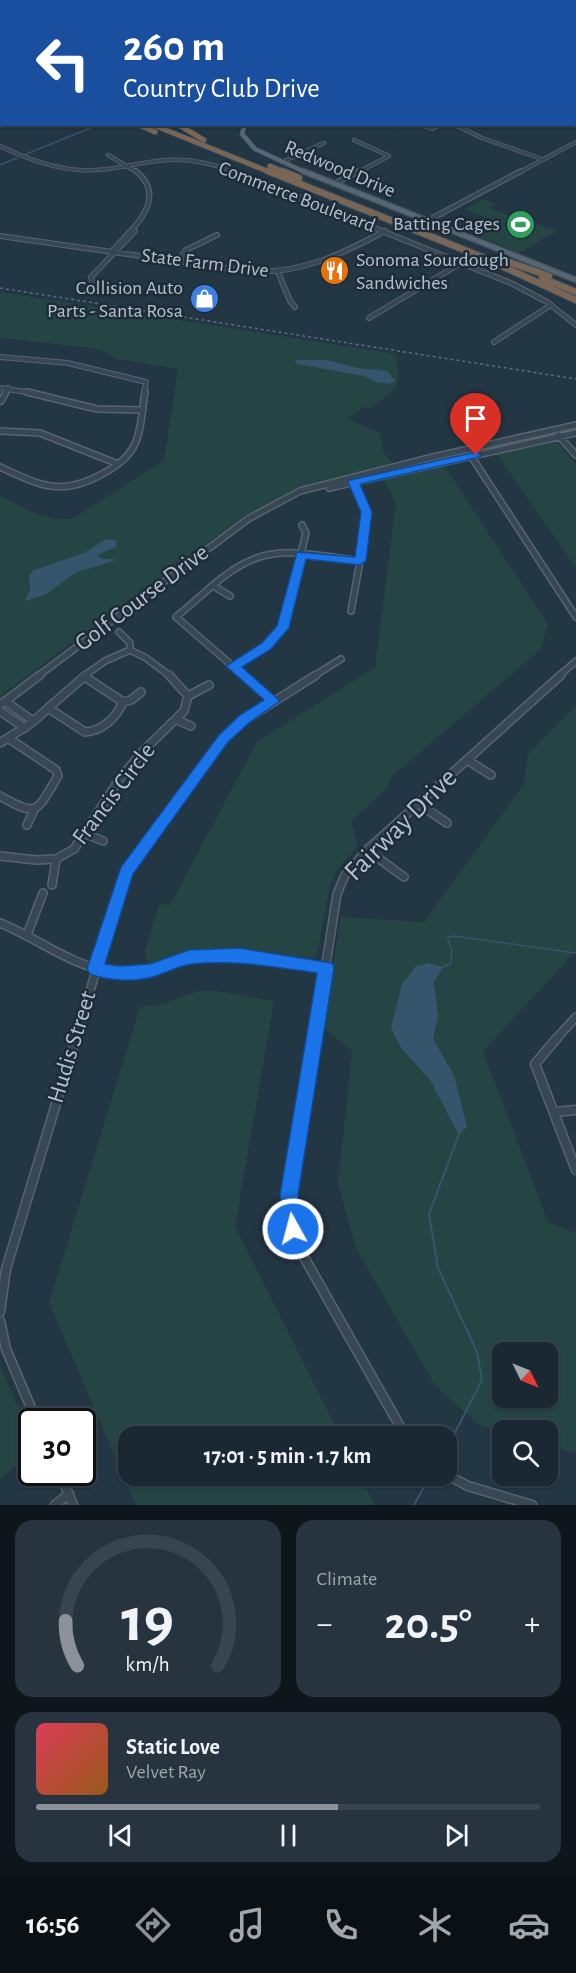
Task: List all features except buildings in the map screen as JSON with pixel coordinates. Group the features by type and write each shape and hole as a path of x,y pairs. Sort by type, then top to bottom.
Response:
{"highway":[{"path":"142,126 323,194"},
{"path":"156,126 521,274 576,300"},
{"path":"170,126 576,292"},
{"path":"180,126 204,140"},
{"path":"489,255 576,286"},
{"path":"521,274 576,306"}],"main road":[{"name":"Redwood Drive","path":"244,126 242,134 251,146 282,162 576,280"}],"street":[{"path":"493,0 501,0"},
{"path":"424,126 432,129 438,126"},
{"path":"457,126 482,138 542,159"},
{"path":"334,184 389,156 354,140"},
{"path":"282,162 324,142"},
{"path":"427,221 576,142"},
{"name":"Commerce Boulevard","path":"0,146 48,166 78,171 109,169 170,159 205,162 385,231 520,288 550,305 576,325"},
{"path":"93,284 91,278 135,231 134,228 150,206 151,194 147,183 127,165 108,155"},
{"name":"State Farm Drive","path":"0,234 253,272 278,272 320,265 385,231"},
{"path":"178,261 188,249 217,235"},
{"path":"369,318 461,263"},
{"path":"278,272 290,301 295,307"},
{"path":"494,342 550,305"},
{"path":"0,357 68,363 108,375 146,382 133,448 118,464 93,480 61,490 39,485 0,467"},
{"path":"0,388 97,409 142,410"},
{"path":"1,401 8,388"},
{"name":"Golf Course Drive","path":"2,703 248,519 287,498 433,457 576,425"},
{"path":"554,430 576,455"},
{"path":"0,431 40,433 118,464"},
{"name":"Golf Course Drive","path":"352,480 576,433"},
{"path":"471,456 576,617"},
{"path":"351,611 367,512 352,480"},
{"path":"233,666 266,646 283,628 306,533 302,525"},
{"path":"273,701 176,617 241,566 254,560 276,554 360,561"},
{"path":"215,587 230,596"},
{"path":"119,632 130,643 130,650"},
{"path":"0,743 25,728 108,659 130,650 146,658 181,687 188,696 209,685"},
{"name":"Hudis Street","path":"0,1312 6,1269 126,872 223,739 245,718 341,659"},
{"name":"Fairway Drive","path":"400,1426 296,1244 289,1215 289,1195 341,881 351,866 367,850 576,661"},
{"path":"85,677 123,702 131,700 141,692"},
{"name":"Francis Circle","path":"0,856 36,860 56,859 74,849 121,777 145,749 184,711 188,696"},
{"path":"48,708 90,733 99,730 121,709 123,702"},
{"path":"2,703 33,721"},
{"path":"0,711 25,728"},
{"path":"177,720 191,726"},
{"path":"8,738 56,770 58,776 34,810 27,825"},
{"path":"467,760 491,775"},
{"path":"0,796 25,810 34,810"},
{"path":"419,804 447,823"},
{"path":"84,833 103,842"},
{"path":"367,850 404,877"},
{"path":"52,885 56,859"},
{"path":"27,935 43,893"},
{"path":"0,923 27,935 69,961 95,969 121,973 150,971 189,957 239,955 326,968"},
{"path":"576,1017 535,1064 576,1170"},
{"path":"555,1112 576,1110"},
{"path":"0,1321 6,1349 32,1408"},
{"path":"457,1480 468,1486 532,1505"},
{"path":"66,1486 73,1505"},
{"path":"55,1505 69,1494"}],"green space":[{"path":"483,199 495,204 489,208 555,230 555,232 519,253 480,237 502,224 465,209"},
{"path":"0,292 396,354 398,374 396,389 371,408 364,407 348,419 381,434 382,449 393,466 296,491 246,515 0,696 0,496 27,510 45,516 74,518 164,460 178,369 117,359 100,349 0,338"},
{"path":"549,440 558,443 576,464 576,568 496,453"},
{"path":"444,465 548,624 541,649 389,779 388,788 351,821 358,846 336,871 330,885 317,954 314,958 204,949 183,952 148,964 145,951 159,904 170,905 257,742 375,667 396,503 383,478"},
{"path":"576,705 576,951 483,1051 548,1222 576,1233 576,1453 558,1448 558,1420 492,1420 492,1429 480,1425 434,1384 356,1248 338,1184 352,1051 323,1027 341,917 424,922 524,784 528,754"},
{"path":"198,991 217,991 274,1001 235,1227 335,1426 118,1426 118,1463 49,1303 140,1007 160,1005"},
{"path":"0,1365 18,1408 18,1464 0,1479"},
{"path":"128,1486 365,1486 375,1505 136,1505"}],"water":[{"path":"295,360 327,360 358,368 387,371 395,381 389,384 376,382 364,376 297,364"},
{"path":"104,540 117,541 116,547 97,555 102,559 113,559 114,561 77,572 45,595 25,601 30,590 29,575 34,570 84,553"},
{"path":"430,963 443,967 434,982 438,1016 433,1039 454,1075 467,1126 459,1135 430,1080 401,1048 391,1028 402,984 416,966"}],"waterway":[{"path":"24,155 95,126"},
{"path":"0,165 17,158"},
{"path":"441,968 451,963 452,949 447,938 454,936 576,953"},
{"path":"457,1429 482,1380 477,1352 438,1268 429,1214 459,1134"},
{"path":"414,1505 424,1486"}],"railway":[{"path":"0,288 576,379"}],"place":[{"name":"Batting Cages","path":"521,224"},
{"name":"Sonoma Sourdough Sandwiches","path":"335,271"},
{"name":"Collision Auto Parts - Santa Rosa","path":"204,299"}],"route":[{"path":"293,1229 289,1215 289,1195 326,968 239,955 213,955 189,957 150,971 121,973 95,969 126,872 223,739 245,718 273,701 233,666 266,646 283,628 287,620 301,555 360,561 367,512 353,482 476,455"}]}
